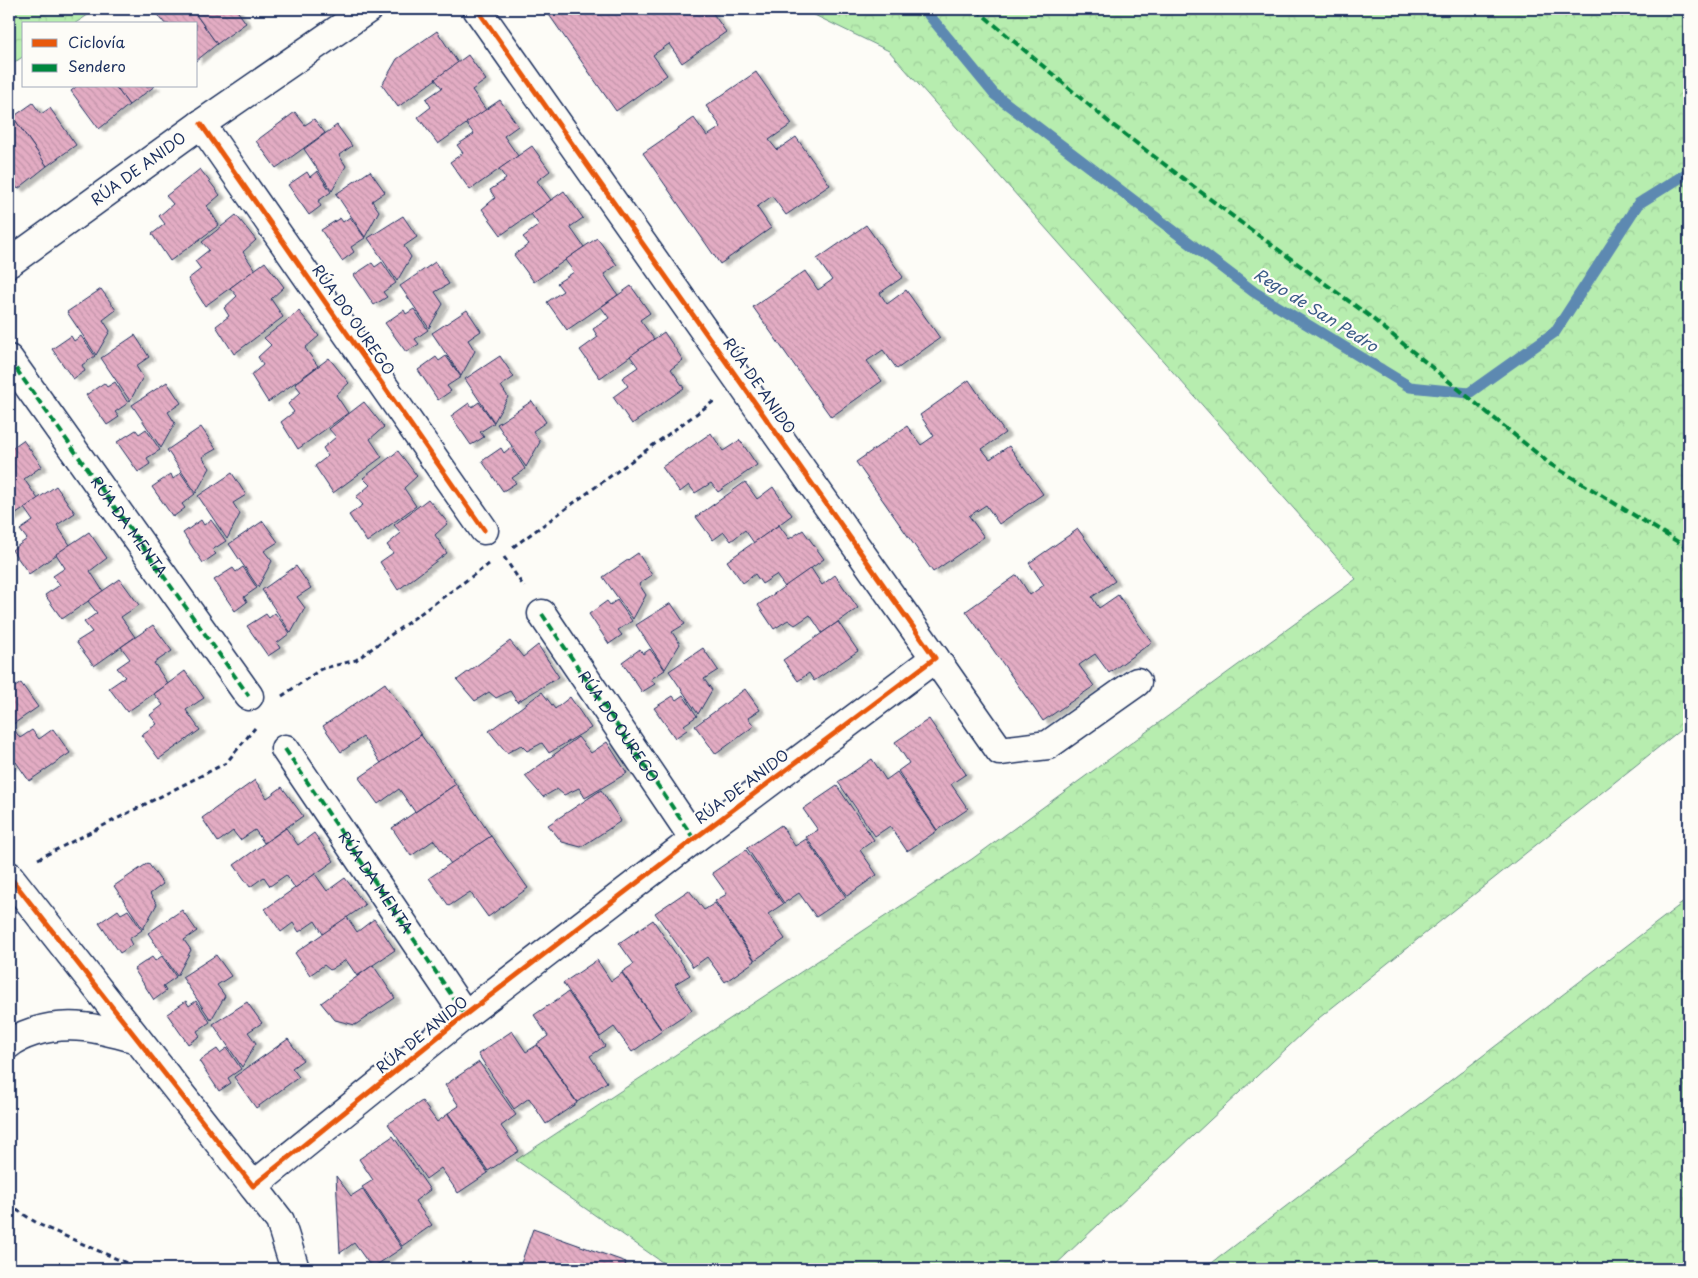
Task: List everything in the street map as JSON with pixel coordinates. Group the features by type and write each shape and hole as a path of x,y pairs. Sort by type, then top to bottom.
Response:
{"street":[{"name":"RÚA DE ANIDO","path":"9,263 201,124 368,9"},
{"name":"RÚA DE ANIDO","path":"253,1186 465,1015 694,839 935,658 477,9"},
{"name":"RÚA DO OUREGO","path":"201,124 484,530"},
{"name":"RÚA DA MENTA","path":"9,359 249,696"},
{"name":"RÚA DO OUREGO","path":"542,614 694,839"},
{"path":"935,658 1000,751 1048,744 1137,682"},
{"name":"RÚA DA MENTA","path":"285,749 465,1015"},
{"path":"9,876 280,1221 295,1269"},
{"path":"9,1044 16,1038 56,1026 80,1026 99,1029 137,1039"}],"path":[{"path":"279,700 283,694 321,669 356,660 740,381"},
{"path":"484,530 542,614"},
{"path":"35,861 226,763 258,725"},
{"path":"9,1205 40,1225 140,1269"}],"green space":[{"path":"9,9 97,9 77,22 22,22 22,57 9,66"},
{"path":"802,9 1689,9 1689,723 1319,1018 1051,1269 672,1269 516,1160 972,859 1356,579 889,51"},
{"path":"1689,898 1689,1269 1204,1269"}],"building":[{"path":"162,9 192,9 217,44 198,59 198,22 164,22 156,12"},
{"path":"192,9 236,9 246,23 217,44"},
{"path":"545,9 710,9 726,32 682,63 669,44 653,55 667,75 616,111"},
{"path":"437,31 458,63 398,107 382,85 397,59"},
{"path":"468,55 486,80 472,90 486,110 438,144 418,117 431,107 426,99 442,88 435,79"},
{"path":"756,72 792,124 769,140 777,150 796,137 830,185 786,215 772,196 757,207 771,228 720,264 643,153 694,118 707,136 721,127 706,106"},
{"path":"75,88 116,88 129,105 99,129 71,91"},
{"path":"116,88 152,88 129,105"},
{"path":"500,100 518,126 504,136 518,156 470,190 450,162 463,153 457,145 474,134 466,123"},
{"path":"33,103 41,114 50,108 76,145 47,166 13,117"},
{"path":"295,112 305,125 314,119 325,133 276,168 256,141"},
{"path":"13,117 47,166 18,189 9,177 9,120"},
{"path":"337,125 352,146 339,155 346,166 332,191 304,149"},
{"path":"532,146 550,171 537,181 551,200 501,235 482,209 495,198 490,190 506,179 499,169"},
{"path":"200,169 220,195 207,206 219,225 170,261 152,234 165,224 159,216 173,204 166,196"},
{"path":"317,171 331,192 318,201 321,206 309,215 288,185 307,172 310,177"},
{"path":"370,171 385,192 372,201 379,211 365,237 336,194"},
{"path":"564,191 583,218 570,227 584,247 534,282 514,255 529,244 523,237 539,225 531,214"},
{"path":"236,215 256,240 243,252 255,270 205,306 188,279 201,269 195,261 209,250 202,242"},
{"path":"403,216 417,237 404,246 411,257 397,281 368,238"},
{"path":"350,217 365,238 351,247 354,252 342,261 321,230 340,218 343,222"},
{"path":"866,225 903,277 880,293 887,304 906,290 940,338 897,369 883,350 867,361 882,381 831,417 753,307 805,271 818,290 832,280 817,259"},
{"path":"597,238 617,265 604,274 618,295 567,330 547,302 563,291 557,283 574,272 565,260"},
{"path":"265,262 284,287 271,299 283,317 234,354 216,326 229,316 224,308 237,296 230,288"},
{"path":"382,262 396,283 383,292 387,297 374,305 354,275 372,263 375,267"},
{"path":"435,262 449,284 435,292 443,304 429,328 400,286"},
{"path":"631,286 650,313 640,320 654,339 600,378 580,350 598,337 593,329 609,318 601,307"},
{"path":"101,289 116,310 103,320 110,331 96,355 67,312"},
{"path":"414,309 428,330 415,339 419,344 406,352 385,323 404,310 406,314"},
{"path":"467,310 481,331 468,340 475,351 461,376 432,333"},
{"path":"299,311 319,336 305,348 318,366 268,402 251,375 263,365 258,357 271,345 264,338"},
{"path":"664,332 683,360 671,369 684,388 632,424 613,397 628,386 622,378 638,367 630,356"},
{"path":"135,335 149,357 136,366 143,377 130,401 101,358"},
{"path":"71,336 74,341 81,336 95,356 82,365 85,371 73,379 52,349"},
{"path":"446,356 461,377 447,386 451,391 438,400 418,370 436,357 439,361"},
{"path":"500,356 514,377 501,386 508,397 494,422 465,379"},
{"path":"329,358 349,383 336,395 348,413 298,449 281,422 294,412 288,404 301,392 295,384"},
{"path":"969,380 1005,433 982,449 990,459 1009,446 1043,494 999,524 986,505 969,516 984,537 933,572 856,462 907,426 921,445 934,436 920,415"},
{"path":"115,382 128,403 115,412 119,417 107,425 86,395 104,383 107,387"},
{"path":"167,382 181,403 168,412 175,423 161,448 132,405"},
{"path":"532,401 546,422 533,431 540,442 526,467 497,424"},
{"path":"364,402 384,427 370,439 382,457 333,493 315,466 328,456 323,448 336,437 329,429"},
{"path":"479,402 494,423 480,432 484,437 471,445 451,416 469,403 472,407"},
{"path":"201,427 216,449 202,457 210,468 196,493 167,450"},
{"path":"146,429 160,450 147,458 150,464 138,472 117,442 136,430 139,434"},
{"path":"711,433 723,451 740,440 757,465 718,492 711,483 695,493 689,485 680,492 662,467"},
{"path":"23,440 42,466 24,479 38,499 9,519 9,450"},
{"path":"511,447 525,469 512,478 516,483 503,491 482,461 501,448 504,453"},
{"path":"398,451 417,476 404,488 416,506 367,542 349,515 363,505 356,497 370,485 363,478"},
{"path":"181,473 195,494 182,504 185,508 173,517 152,487 171,474 173,479"},
{"path":"232,473 246,495 233,503 240,514 227,539 198,496"},
{"path":"745,482 757,499 773,487 792,515 754,543 745,530 731,541 724,532 713,540 696,517"},
{"path":"56,486 75,513 57,525 70,545 29,574 12,550 27,539 20,530 33,521 24,508"},
{"path":"428,499 448,523 435,535 447,553 398,590 380,562 393,553 387,545 401,533 394,525"},
{"path":"201,520 204,525 211,520 226,541 212,550 216,554 203,563 183,533"},
{"path":"263,521 278,542 264,551 272,561 258,587 229,544"},
{"path":"779,525 789,539 803,530 824,559 785,587 776,575 762,584 755,574 743,583 727,561"},
{"path":"1078,529 1115,581 1092,597 1099,608 1118,595 1152,642 1109,673 1095,654 1079,665 1094,686 1043,721 966,611 1017,575 1030,595 1044,585 1029,563"},
{"path":"89,532 107,558 90,571 103,591 62,619 45,595 60,585 53,576 65,568 56,554"},
{"path":"638,553 652,575 639,584 646,595 633,619 603,577"},
{"path":"296,566 311,588 297,597 305,608 291,633 262,590"},
{"path":"243,567 257,588 244,597 247,602 235,611 214,580 233,568 236,572"},
{"path":"811,568 822,585 835,575 858,608 822,633 810,615 795,625 788,620 774,629 758,605"},
{"path":"120,579 139,605 121,617 135,637 94,666 76,642 92,632 84,622 97,613 88,601"},
{"path":"617,600 632,621 618,630 622,635 609,644 589,614 607,601 610,605"},
{"path":"671,603 685,624 672,632 680,644 665,669 636,625"},
{"path":"275,613 290,633 277,643 280,648 268,656 247,626 266,614 269,618"},
{"path":"838,622 858,651 814,681 809,673 798,681 783,660"},
{"path":"153,625 172,651 154,663 168,684 127,712 109,688 125,677 117,668 130,659 121,647"},
{"path":"510,641 523,657 538,645 559,677 517,702 510,691 496,698 489,692 475,701 457,680"},
{"path":"703,648 718,670 704,679 712,690 698,714 669,671"},
{"path":"640,649 643,654 650,649 665,670 651,679 655,684 642,692 622,662"},
{"path":"185,671 204,698 186,710 200,730 159,759 141,735 157,724 150,715 163,705 154,694"},
{"path":"21,683 38,707 9,727 9,691"},
{"path":"385,683 421,735 381,763 363,737 341,752 323,726"},
{"path":"745,689 760,710 748,718 754,726 716,754 695,726"},
{"path":"542,692 555,709 570,697 591,728 549,753 542,743 527,751 521,745 507,753 489,731"},
{"path":"683,695 697,716 684,725 687,730 675,738 654,708 673,696 676,700"},
{"path":"929,719 966,774 951,784 968,809 937,830 898,771 909,763 895,742"},
{"path":"11,725 20,738 32,730 39,739 53,729 70,753 29,781 16,762 9,767 9,727"},
{"path":"421,735 456,784 415,812 399,789 378,804 359,778"},
{"path":"578,737 591,753 607,742 627,773 585,798 579,788 564,795 557,789 543,797 525,776"},
{"path":"872,759 886,780 897,772 937,831 907,851 890,826 875,836 838,782"},
{"path":"255,780 267,798 282,787 303,816 264,843 255,830 240,840 233,831 218,842 202,818"},
{"path":"456,784 491,836 451,864 434,840 411,856 392,828"},
{"path":"837,786 874,840 860,850 877,875 847,896 806,837 818,830 803,809"},
{"path":"601,790 621,821 581,847 562,842 548,825"},
{"path":"781,825 795,846 806,839 846,897 816,917 799,893 784,903 747,848"},
{"path":"286,828 298,845 314,833 334,861 295,888 286,875 270,886 264,877 250,887 234,865"},
{"path":"491,836 528,888 488,917 470,892 449,906 429,878"},
{"path":"746,850 783,904 768,914 785,939 755,960 715,901 727,894 712,873"},
{"path":"148,863 163,884 150,894 157,904 143,929 114,886"},
{"path":"315,874 327,891 345,878 365,905 323,934 315,921 299,932 293,923 281,932 265,909"},
{"path":"689,890 704,910 715,903 755,961 725,982 707,957 693,967 655,913"},
{"path":"118,910 121,914 128,910 142,930 129,939 132,945 120,953 99,923"},
{"path":"182,910 197,931 184,940 191,950 177,976 148,933"},
{"path":"347,917 357,932 374,919 395,950 357,976 346,960 330,970 324,965 310,975 295,953"},
{"path":"653,920 690,975 675,984 692,1010 662,1030 622,972 634,964 619,943"},
{"path":"216,955 231,976 217,985 225,996 211,1020 182,977"},
{"path":"162,956 176,977 163,986 166,991 154,1000 134,969 152,957 155,961"},
{"path":"597,960 611,981 622,973 662,1031 632,1052 614,1027 600,1037 563,983"},
{"path":"373,965 395,998 355,1025 335,1020 321,1003"},
{"path":"568,992 605,1046 590,1056 607,1082 577,1102 537,1044 548,1036 534,1015"},
{"path":"186,1001 189,1006 196,1001 210,1022 197,1031 200,1036 188,1044 167,1014"},
{"path":"247,1002 262,1023 248,1032 256,1043 242,1067 213,1024"},
{"path":"512,1031 526,1052 537,1045 577,1103 546,1124 529,1098 514,1109 478,1054"},
{"path":"288,1039 303,1060 292,1068 299,1077 256,1108 234,1077"},
{"path":"227,1048 241,1069 228,1078 231,1083 219,1091 199,1061 217,1049 220,1053"},
{"path":"479,1062 516,1115 501,1126 519,1151 488,1171 448,1113 459,1106 445,1085"},
{"path":"422,1101 437,1122 448,1114 488,1173 458,1193 441,1168 426,1179 388,1124"},
{"path":"393,1136 430,1190 415,1201 432,1225 402,1246 362,1187 373,1180 359,1159"},
{"path":"336,1176 351,1196 362,1189 402,1248 372,1268 354,1243 340,1253"},
{"path":"533,1229 626,1262 624,1269 519,1269"}],"waterway":[{"name":"Rego de San Pedro","path":"924,9 994,94 1254,292 1410,387 1469,393 1555,332 1638,204 1689,172"}],"marked path":[{"path":"976,9 1110,123 1243,224 1368,315 1550,464 1683,545 1689,552"},
{"path":"9,359 249,696"},
{"path":"542,614 694,839"},
{"path":"285,749 465,1015"}],"cycle path":[{"path":"9,876 253,1186 465,1015 694,839 935,658 477,9"},
{"path":"201,124 484,530"}]}
